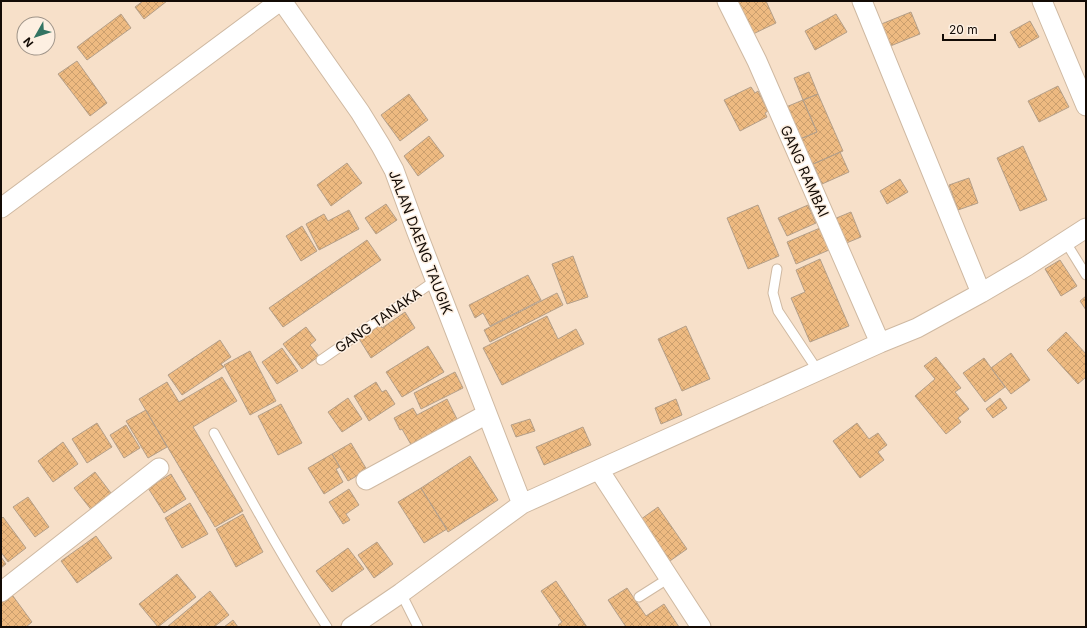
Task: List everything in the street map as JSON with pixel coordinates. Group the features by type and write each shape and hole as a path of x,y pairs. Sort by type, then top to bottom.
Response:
{"street":[{"path":"1,208 281,1"},
{"name":"JALAN DAENG TAUGIK","path":"281,1 360,112 382,146 394,170 522,504"},
{"name":"GANG RAMBAI","path":"727,1 757,61 880,343"},
{"path":"862,1 981,293"},
{"path":"1042,1 1086,106"},
{"path":"351,627 401,593 522,504 880,343 917,328 981,293 1086,228"},
{"path":"366,480 487,414"},
{"path":"1,592 159,468"},
{"path":"599,470 701,627"}],"lane":[{"path":"1065,241 1086,275"},
{"path":"777,269 773,293 778,311 818,371"},
{"name":"GANG TANAKA","path":"321,360 436,280"},
{"path":"214,433 269,532 327,627"},
{"path":"639,597 669,578"},
{"path":"401,593 418,627"}],"building":[{"path":"143,1 167,1 144,19 135,7"},
{"path":"740,1 766,1 776,23 751,35 735,3"},
{"path":"911,12 920,34 883,49 874,27"},
{"path":"121,14 131,28 87,60 77,47"},
{"path":"836,14 847,32 815,50 805,31"},
{"path":"1030,21 1039,37 1019,48 1010,32"},
{"path":"77,61 107,103 90,116 58,74"},
{"path":"809,72 818,94 803,100 794,78"},
{"path":"1058,86 1069,107 1039,122 1028,101"},
{"path":"751,87 755,93 758,91 768,111 765,113 767,117 740,131 724,100"},
{"path":"409,94 428,120 400,141 381,115"},
{"path":"818,94 843,151 811,165 800,139 817,132 803,100"},
{"path":"803,100 817,132 800,139 786,107"},
{"path":"429,136 444,156 418,176 404,156"},
{"path":"1023,146 1047,200 1020,211 997,158"},
{"path":"840,152 849,172 822,184 813,164"},
{"path":"347,163 362,183 331,206 317,185"},
{"path":"969,178 978,203 958,210 949,185"},
{"path":"900,179 908,192 887,204 880,191"},
{"path":"386,204 397,220 376,234 365,218"},
{"path":"758,205 779,256 748,269 727,218"},
{"path":"808,205 816,223 787,236 778,218"},
{"path":"349,210 359,229 319,250 306,224 324,214 328,221"},
{"path":"851,212 861,237 844,244 834,219"},
{"path":"302,226 317,251 301,261 286,236"},
{"path":"820,228 829,250 796,264 787,242"},
{"path":"367,240 381,260 283,327 269,308"},
{"path":"573,256 588,297 567,304 552,264"},
{"path":"820,259 849,326 810,342 791,298 805,292 796,270"},
{"path":"1060,260 1077,286 1061,296 1045,269"},
{"path":"528,275 541,300 490,326 483,313 475,318 469,305"},
{"path":"557,293 563,305 490,342 484,330"},
{"path":"1086,296 1086,310 1080,301"},
{"path":"405,312 415,328 371,358 358,337 379,323 382,328"},
{"path":"547,316 558,339 576,329 584,344 502,385 483,348"},
{"path":"686,326 710,379 682,391 658,339"},
{"path":"306,327 316,340 310,345 319,356 302,369 283,344"},
{"path":"1066,332 1086,354 1086,377 1078,384 1047,350"},
{"path":"220,340 231,357 221,364 224,367 182,395 168,375"},
{"path":"428,346 444,372 402,397 386,372"},
{"path":"282,348 298,371 277,384 262,362"},
{"path":"250,351 276,401 250,415 224,365"},
{"path":"1011,353 1030,380 1011,394 991,368"},
{"path":"936,357 961,388 955,392 969,409 958,418 961,422 946,434 915,396 935,379 924,366"},
{"path":"984,358 1005,387 985,402 963,373"},
{"path":"455,372 463,388 421,409 414,393"},
{"path":"222,377 237,401 193,427 243,511 215,527 139,399 167,382 179,402"},
{"path":"376,382 382,392 386,390 395,404 369,421 354,396"},
{"path":"348,398 362,419 342,432 328,412"},
{"path":"1000,398 1007,408 993,418 986,409"},
{"path":"447,399 459,423 413,448 402,429 400,430 394,418 413,408 417,415"},
{"path":"676,399 682,415 661,424 655,408"},
{"path":"281,404 302,443 278,455 258,416"},
{"path":"146,410 167,447 148,458 126,421"},
{"path":"530,419 535,431 516,437 511,425"},
{"path":"97,423 112,447 87,463 72,439"},
{"path":"857,423 869,439 878,433 887,445 878,452 884,460 860,478 833,441"},
{"path":"126,425 140,448 124,458 110,435"},
{"path":"583,427 591,445 544,465 536,447"},
{"path":"63,442 78,464 53,482 38,461"},
{"path":"351,443 367,470 348,481 332,454"},
{"path":"332,454 340,467 336,469 343,482 324,494 308,468"},
{"path":"470,456 498,500 448,532 421,488"},
{"path":"95,472 114,497 93,512 74,488"},
{"path":"171,474 186,499 164,513 148,488"},
{"path":"421,488 447,529 424,543 398,502"},
{"path":"349,489 359,505 346,514 350,520 343,524 329,502"},
{"path":"28,497 49,527 35,537 13,507"},
{"path":"190,503 208,534 182,548 165,518"},
{"path":"658,507 687,549 667,563 637,522"},
{"path":"243,514 263,552 236,567 216,529"},
{"path":"3,517 26,548 8,562 1,552 1,519"},
{"path":"96,536 112,558 77,583 61,561"},
{"path":"377,542 393,564 374,578 358,555"},
{"path":"348,548 364,569 332,592 316,571"},
{"path":"1,557 6,564 1,568"},
{"path":"177,574 196,597 158,627 139,604"},
{"path":"556,581 587,627 560,627 558,625 562,622 541,591"},
{"path":"627,588 646,616 664,604 679,627 626,627 608,600"},
{"path":"210,591 229,615 214,627 167,627"},
{"path":"10,592 32,622 26,627 1,627 1,599"},
{"path":"233,620 238,627 224,627"}]}
